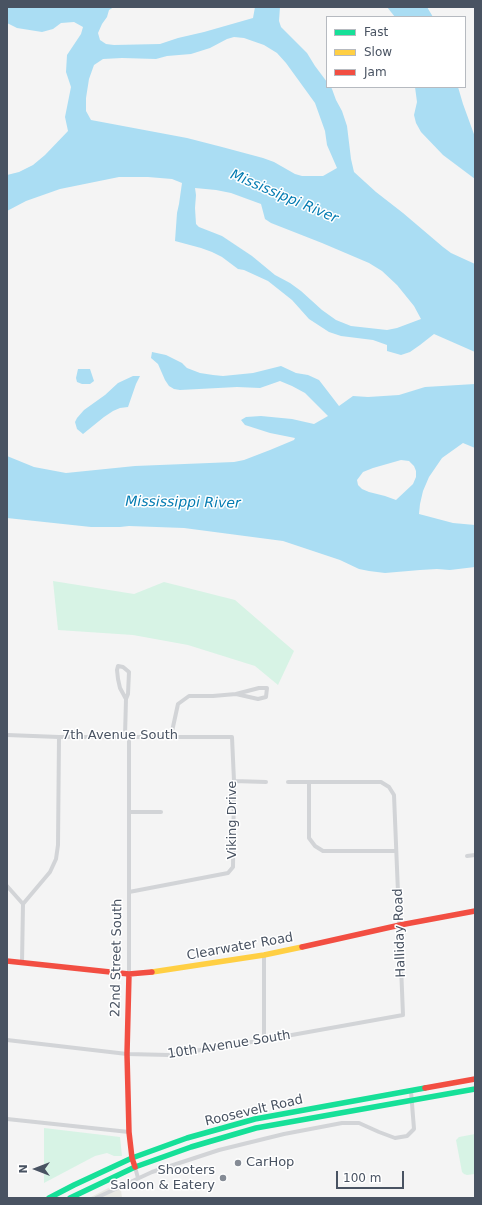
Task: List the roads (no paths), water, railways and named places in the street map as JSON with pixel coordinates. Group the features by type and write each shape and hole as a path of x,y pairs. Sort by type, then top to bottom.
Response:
{"main road":[{"name":"Clearwater Road","path":"7,962 129,974 156,972 264,956 400,925 475,911"},
{"name":"22nd Street South","path":"129,974 127,1054 129,1132 132,1158 135,1167"},
{"name":"Roosevelt Road","path":"49,1198 132,1158 187,1138 255,1119 475,1079"},
{"name":"Roosevelt Road","path":"70,1198 135,1167 191,1147 256,1128 475,1089"}],"street":[{"name":"22nd Street South","path":"126,699 120,688 117,670 118,666 123,667 129,672 128,694 126,699 129,812 129,974"},
{"path":"171,736 178,704 189,696 236,694 259,688 267,688 266,697 258,699 236,694"},
{"name":"7th Avenue South","path":"7,735 59,737 232,737"},
{"path":"22,963 23,904 50,872 56,859 58,839 59,737"},
{"name":"Viking Drive","path":"129,892 228,873 233,867 234,781 232,737"},
{"path":"234,781 266,782"},
{"name":"Halliday Road","path":"288,782 381,782 389,787 394,795 403,1015"},
{"path":"309,782 309,838 315,846 323,851 396,851"},
{"path":"129,812 161,812"},
{"path":"467,856 475,855"},
{"path":"7,886 23,904"},
{"path":"264,956 264,1040"},
{"name":"10th Avenue South","path":"7,1040 127,1054 169,1055 264,1040 403,1015"},
{"path":"96,1198 152,1172 219,1150 284,1134 342,1123 359,1123 395,1138 407,1136 414,1129 411,1091"},
{"path":"7,1119 129,1132"},
{"name":"22nd Street South","path":"135,1167 138,1178"}],"water":[{"name":"Mississippi River","path":"7,7 114,7 109,10 107,17 98,33 100,40 106,44 114,45 160,44 253,18 255,7 280,7 279,21 281,27 307,53 326,81 326,88 331,88 342,111 347,126 354,172 443,247 451,253 475,264 475,352 434,334 410,352 401,355 387,351 387,345 373,340 341,336 329,332 309,319 292,300 268,281 244,270 238,269 222,257 212,252 175,241 177,213 182,183 172,179 119,177 60,189 26,201 7,211 7,175 19,172 33,165 68,131 65,117 71,87 66,72 67,55 81,34 83,27 74,22 61,23 53,29 42,32 17,28 7,23","holes":["234,37 244,38 264,45 277,53 315,103 325,131 327,145 337,168 323,176 302,176 263,158 222,147 187,138 91,120 86,111 86,98 89,79 94,65 103,59 156,59 167,56 191,54 210,48 227,39","195,188 231,193 261,204 265,219 271,223 369,263 382,271 397,285 414,306 421,319 387,330 351,326 336,320 322,310 301,291 275,275 252,256 222,236 199,227 196,224"]},
{"path":"387,7 427,7 432,16 394,16"},
{"path":"415,88 458,88 475,137 475,179 443,155 421,132 414,115 417,102"},
{"name":"Mississippi River","path":"152,352 166,355 182,363 187,368 200,373 223,376 253,373 281,366 296,373 308,375 319,380 339,406 353,396 368,397 399,395 425,387 475,384 475,448 463,443 442,458 429,477 423,491 419,514 453,523 475,525 475,567 450,570 437,569 385,573 359,569 340,560 283,541 184,528 129,526 91,527 7,518 7,456 34,467 66,473 135,466 234,462 244,460 270,450 294,440 295,438 270,433 245,425 241,420 246,417 261,416 292,419 314,424 328,416 305,393 280,381 260,388 237,387 174,389 169,386 158,364 151,358","holes":["401,460 409,461 414,466 416,477 413,484 396,500 369,492 362,489 358,485 357,480 363,472"]},
{"path":"78,369 90,369 94,381 90,384 82,384 77,382 76,378"},
{"path":"133,376 140,376 128,407 113,411 83,434 77,429 75,422 84,410 105,395 118,383"}],"place":[{"name":"CarHop","path":"238,1163"},
{"name":"Shooters Saloon & Eatery","path":"223,1178"}]}
